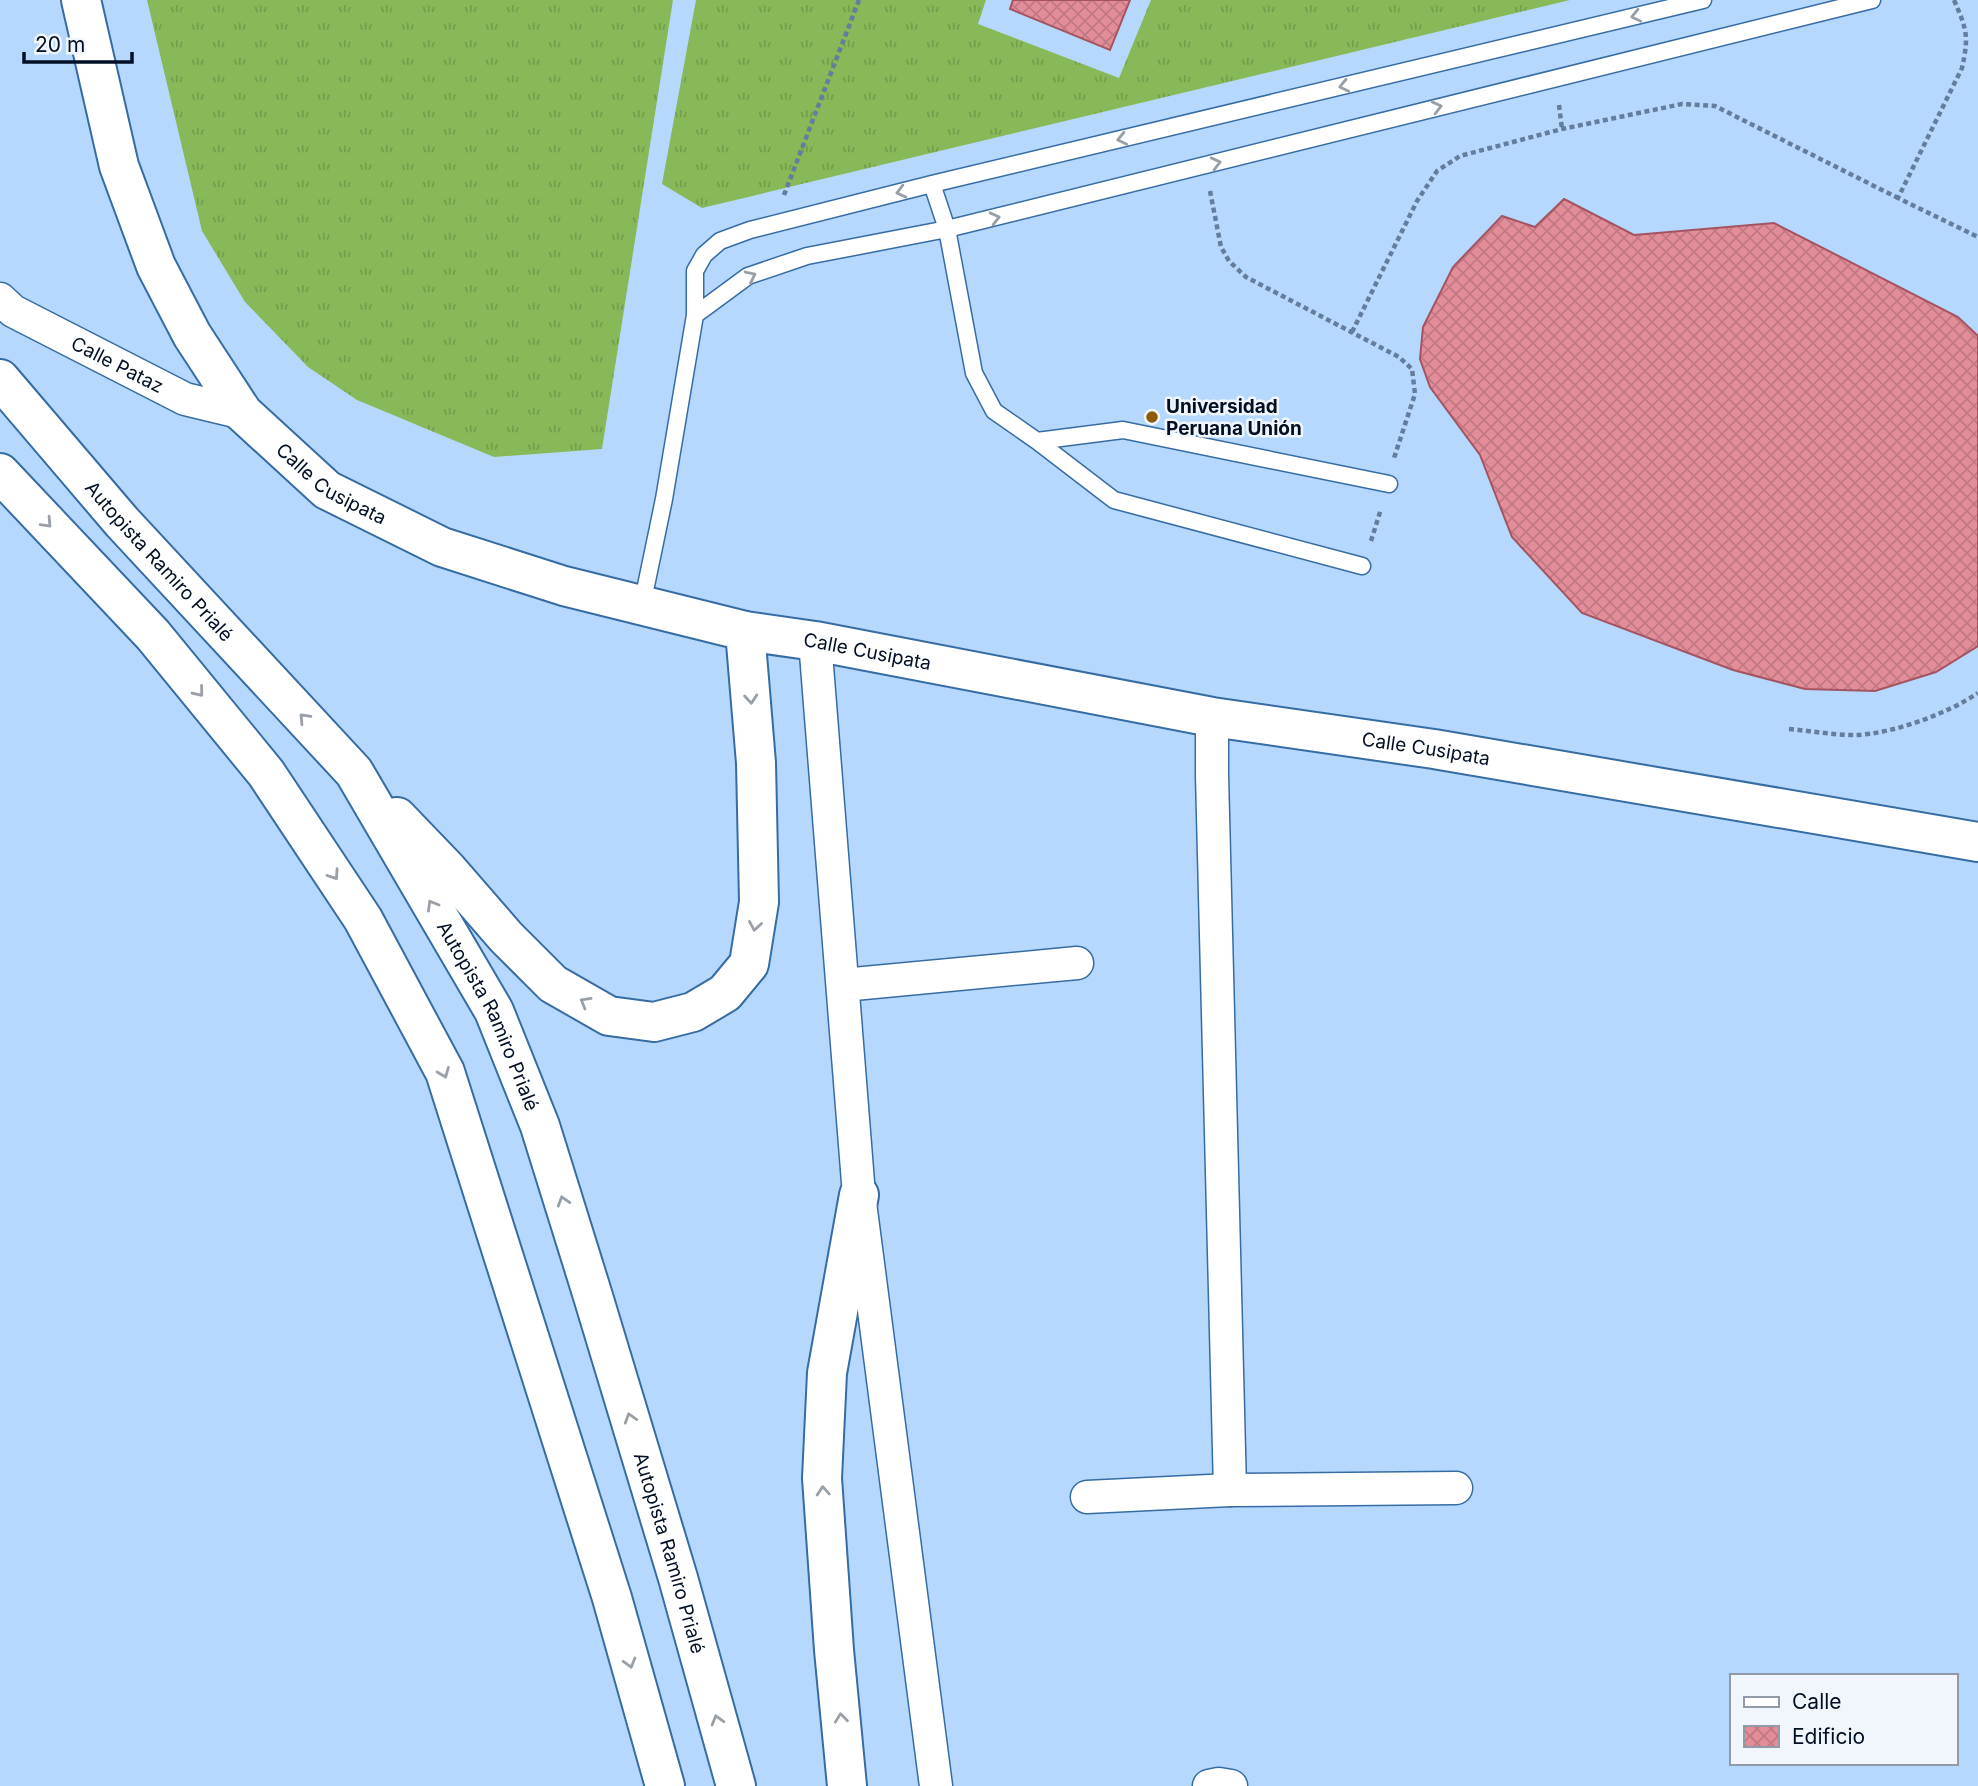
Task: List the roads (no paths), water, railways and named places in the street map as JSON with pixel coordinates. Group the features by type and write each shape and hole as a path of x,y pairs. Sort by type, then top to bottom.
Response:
{"main road":[{"name":"Calle Cusipata","path":"81,0 119,166 156,266 192,335 243,413 327,490 431,542 564,586 745,631 815,641 1212,717 1434,749 1978,842"},
{"name":"Autopista Ramiro Prialé","path":"0,379 122,522 354,772 494,1011 540,1126 678,1578 736,1786"},
{"path":"0,473 153,635 265,773 363,919 445,1072 612,1598 665,1786"},
{"path":"354,772 432,853 506,937 553,984 609,1016 654,1022 693,1012 725,993 749,964 759,902 757,762 745,631"},
{"path":"847,1786 822,1478 827,1373 859,1195"}],"street":[{"name":"Calle Pataz","path":"0,299 13,311 185,399 243,413"},
{"path":"815,641 859,1195 936,1786"},
{"path":"1212,717 1230,1490"},
{"path":"843,985 1077,963"},
{"path":"1087,1497 1230,1490 1456,1488"},
{"path":"1209,1786 1231,1786"}],"lane":[{"path":"642,606 664,499 695,315 695,271 704,255 720,241 932,184 1703,0"},
{"path":"695,315 748,276 807,256 947,229 1872,0"},
{"path":"932,184 947,229 974,373 994,411 1114,500 1362,566"},
{"path":"1037,441 1123,430 1389,484"}],"place":[{"name":"Universidad Peruana Unión","path":"1152,417"}]}
